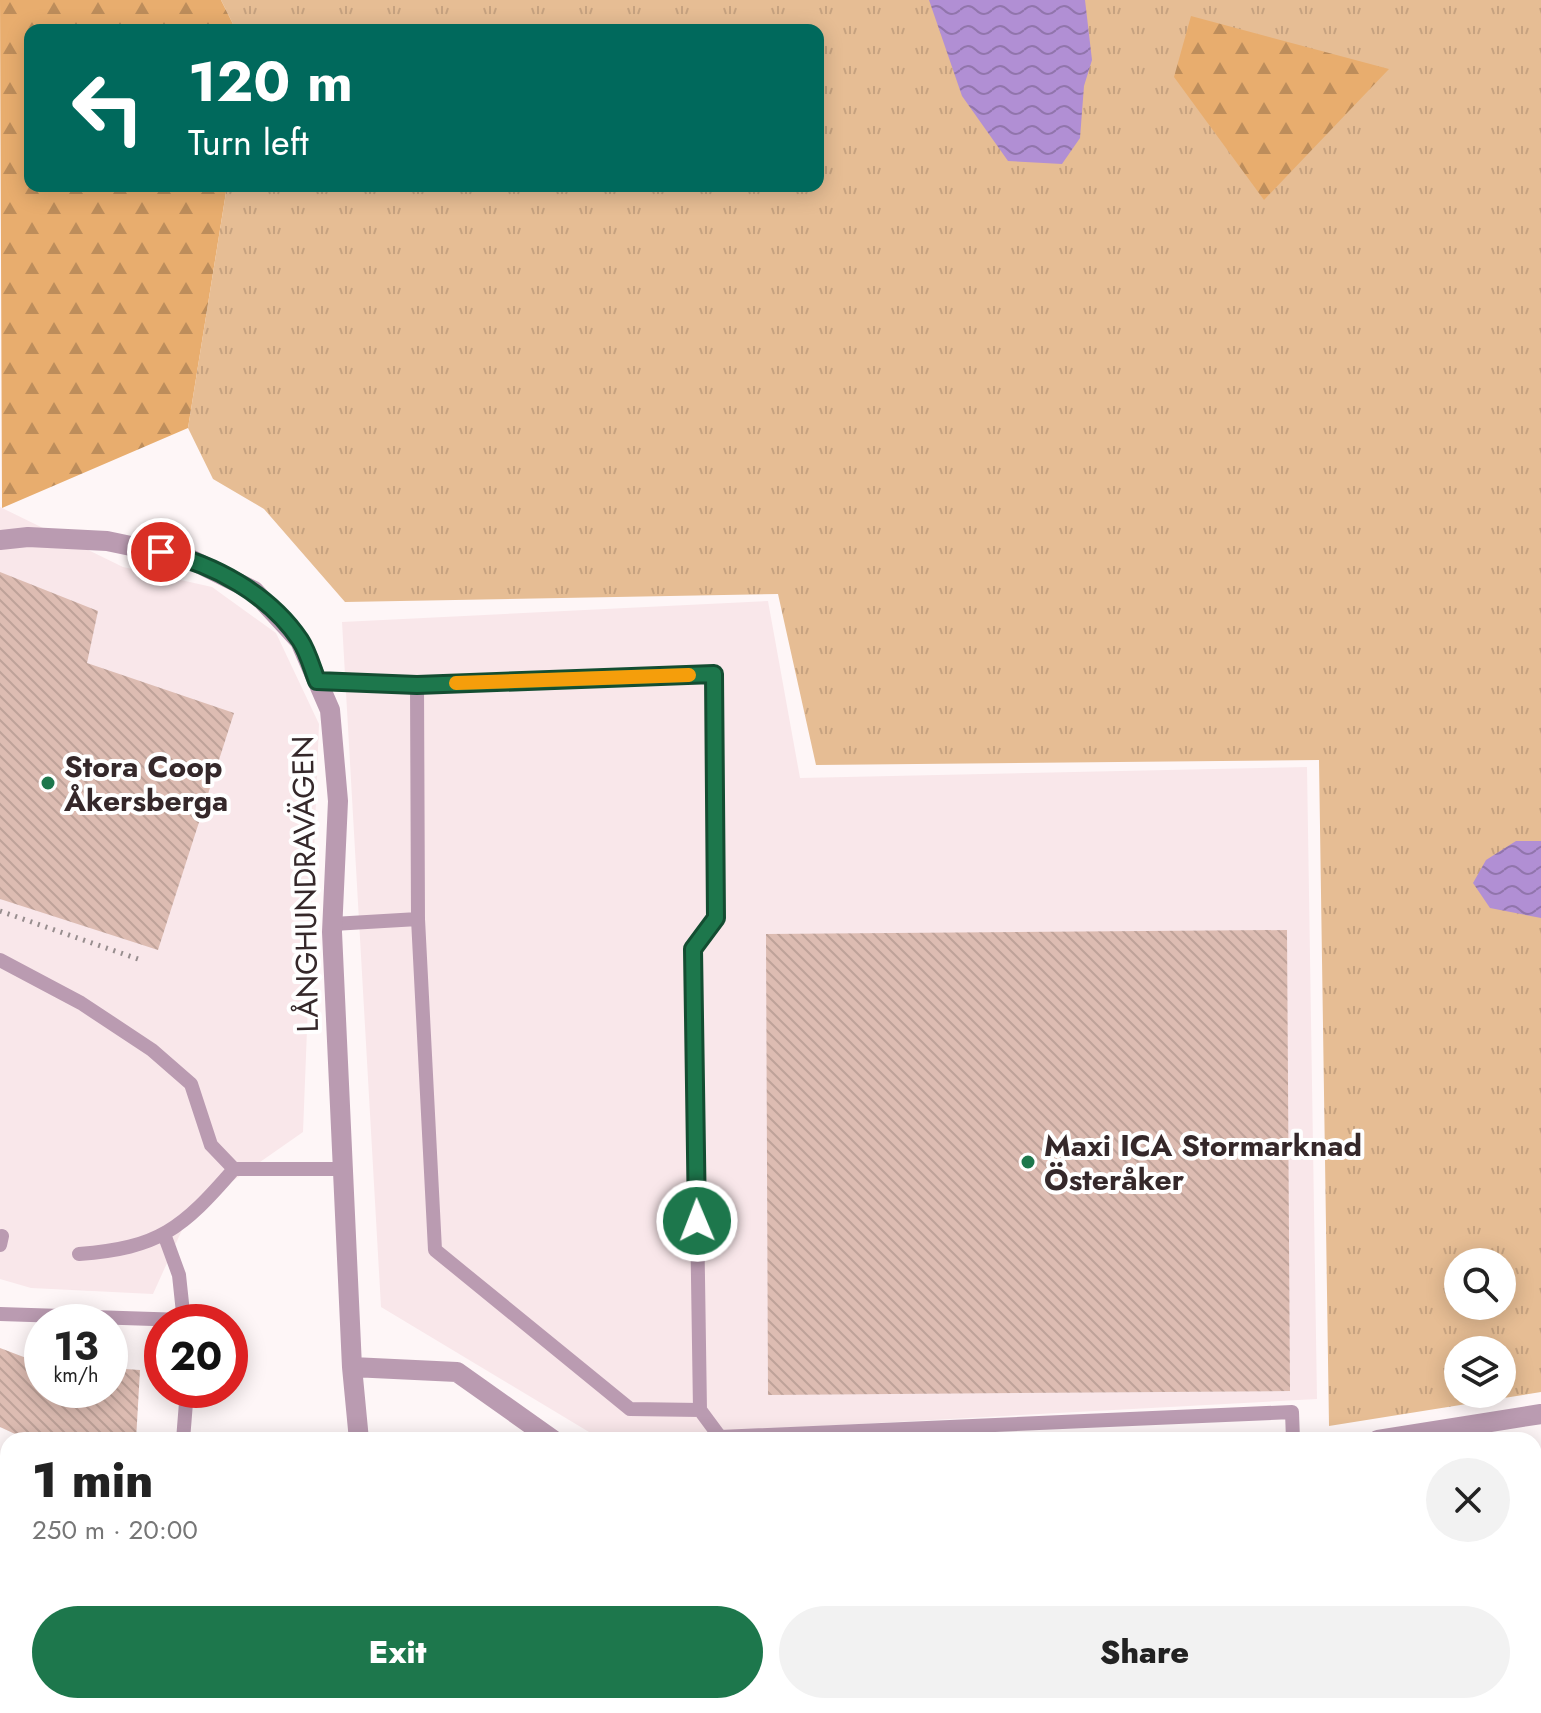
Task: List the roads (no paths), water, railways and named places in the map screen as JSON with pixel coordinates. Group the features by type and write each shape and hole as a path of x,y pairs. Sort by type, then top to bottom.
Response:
{"street":[{"name":"LÅNGHUNDRAVÄGEN","path":"0,540 28,537 107,541 188,558 254,591 300,641 330,710 338,801 333,924 345,1169 345,1249 358,1432"},
{"name":"LÅNGHUNDRAVÄGEN","path":"348,1432 352,1367"},
{"path":"352,1367 457,1372 542,1432"},
{"path":"1428,1432 1541,1414"}],"lane":[{"path":"317,681 417,685 714,674 716,918 693,949 700,1410 716,1432"},
{"path":"417,685 418,919 435,1250 630,1409 700,1410"},
{"path":"333,924 418,919"},
{"path":"0,960 81,1003 152,1050 191,1084 211,1145 234,1169 345,1169"},
{"path":"79,1254 127,1250 176,1230 234,1169"},
{"path":"164,1234 179,1275 182,1304"},
{"path":"0,1314 144,1319"},
{"path":"184,1432 186,1408"},
{"path":"834,1432 1292,1412 1293,1432"}],"water":[{"path":"929,0 1085,0 1092,60 1084,86 1080,138 1062,164 1008,161 962,96"},
{"path":"1516,841 1541,841 1541,918 1490,908 1473,883 1486,860"}],"place":[{"name":"Stora Coop Åkersberga","path":"48,783"},
{"name":"Maxi ICA Stormarknad Österåker","path":"1028,1162"}]}
